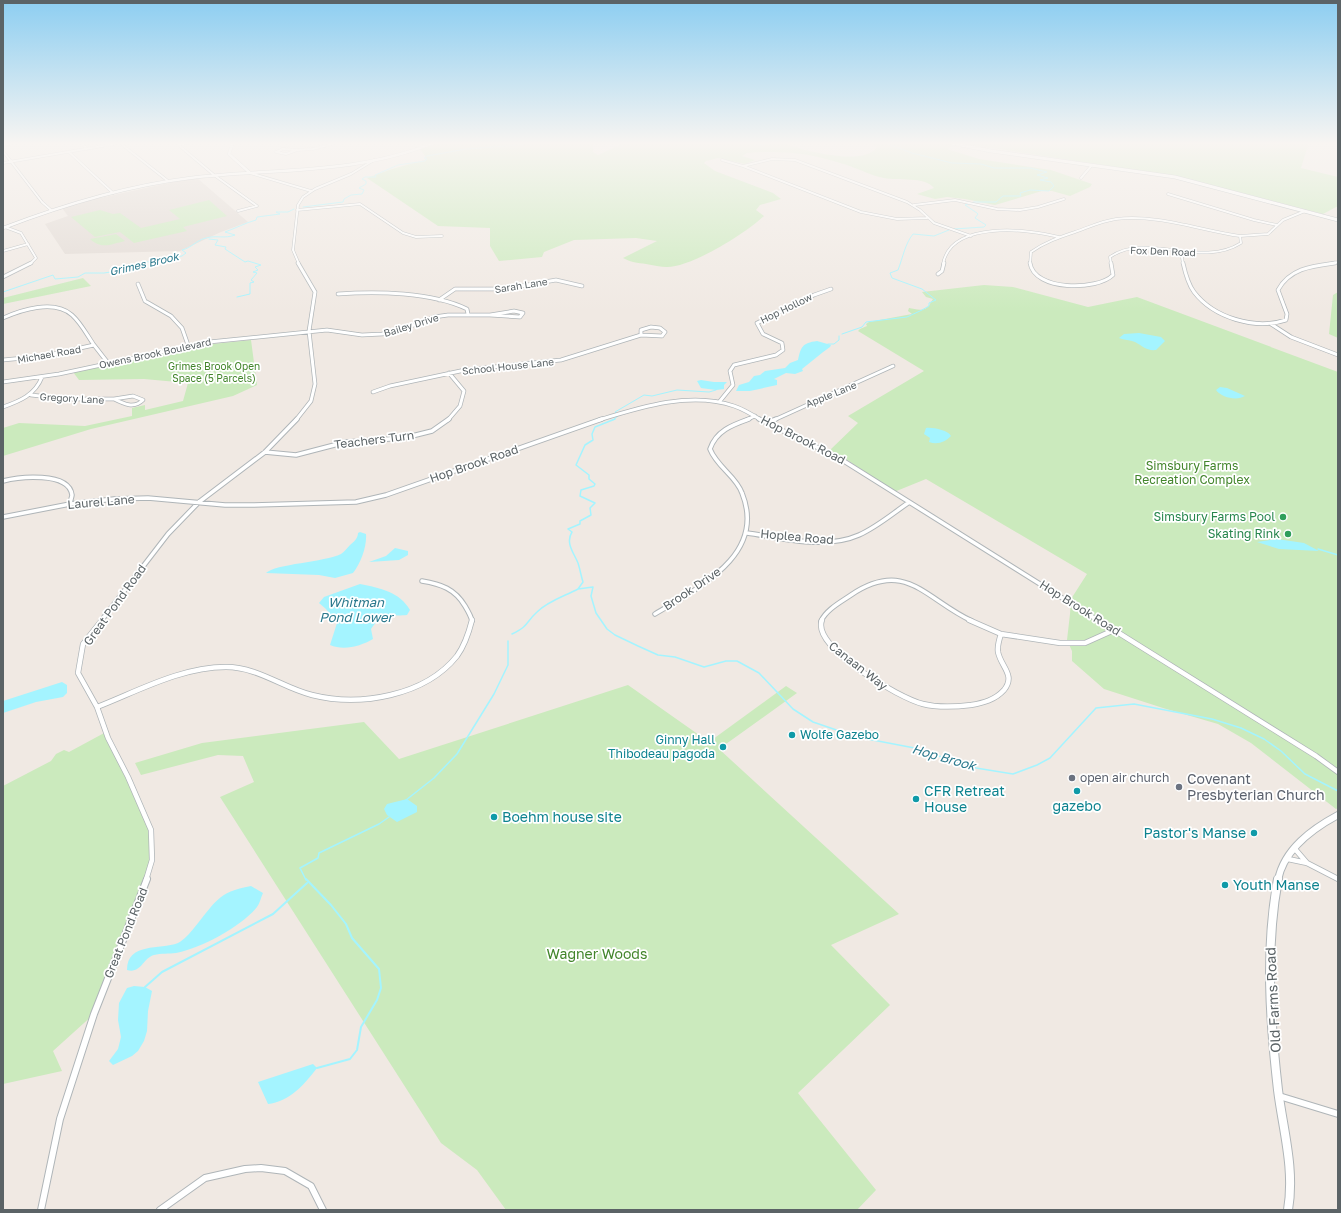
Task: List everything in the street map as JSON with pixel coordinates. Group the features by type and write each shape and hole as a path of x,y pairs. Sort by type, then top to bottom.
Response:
{"main road":[{"path":"1258,199 1338,220"}],"street":[{"path":"41,199 51,210"},
{"path":"4,227 51,210 93,199"},
{"path":"238,211 257,206 247,199"},
{"name":"Great Pond Road","path":"42,1210 60,1119 94,1014 114,960 143,891 152,860 150,830 128,777 108,738 97,707 78,673 83,644 168,534 199,502 265,452 306,409 314,394 309,332 310,318 316,298 315,292 295,257 293,250 297,210 300,202 303,199"},
{"path":"827,199 861,212 897,219 927,218"},
{"path":"897,199 914,205 923,212 927,218 940,225 971,236"},
{"path":"914,205 955,200 997,209 1020,210 1038,207 1064,199"},
{"path":"1183,199 1254,220 1277,225"},
{"path":"297,210 360,204 403,233 416,236 442,236"},
{"path":"47,207 56,209"},
{"name":"Fox Den Road","path":"1240,236 1241,243 1231,249 1211,253 1136,248 1116,252 1110,257 1114,275 1108,282 1093,285 1071,286 1047,280 1036,275 1031,266 1031,252 1041,245 1110,220 1136,218 1240,236 1268,234 1283,220 1305,211"},
{"path":"3,277 36,260 34,253 25,237 18,230 4,227"},
{"path":"938,274 942,271 945,256 949,250 971,236 982,233 1012,230 1038,232 1060,237"},
{"path":"3,251 28,244"},
{"path":"1181,251 1193,291 1210,305 1238,320 1270,324 1283,322 1288,317 1278,290 1282,281 1298,271 1338,262"},
{"name":"Sarah Lane","path":"439,300 450,291 455,290 504,289 554,280 571,282 582,286"},
{"path":"138,284 145,301 171,316 182,328 188,345"},
{"name":"Hop Hollow","path":"720,401 733,385 730,371 734,365 776,355 784,350 782,344 764,334 756,323 814,295 831,289"},
{"path":"338,294 367,291 413,296 463,306 467,310 468,314"},
{"name":"Michael Road","path":"3,318 34,309 61,309 70,314 108,363"},
{"name":"Bailey Drive","path":"309,332 328,330 362,335 382,334 401,330 434,317 468,314 510,318 520,317 523,313 514,311 490,315"},
{"path":"1270,324 1291,337 1338,356"},
{"name":"School House Lane","path":"373,392 390,386 449,373 561,360 641,334 655,337 662,336 665,332 660,328 651,327 641,330 641,334"},
{"name":"Owens Brook Boulevard","path":"3,382 42,377 188,345 230,339 309,332"},
{"name":"Michael Road","path":"3,360 44,356 94,345"},
{"name":"Apple Lane","path":"769,422 808,403 837,393 893,366"},
{"name":"Teachers Turn","path":"265,452 282,455 300,454 347,442 393,440 424,434 448,420 463,403 464,391 449,373"},
{"path":"3,407 31,395 37,389 42,377"},
{"name":"Gregory Lane","path":"31,395 67,399 114,400 131,396 139,397 143,400 141,403 129,406 114,400"},
{"name":"Hop Brook Road","path":"199,502 253,505 356,502 373,499 616,414 679,400 720,401 769,422 839,458 1316,756 1338,772"},
{"name":"Brook Drive","path":"655,614 719,572 737,555 748,533 749,519 747,506 742,492 733,478 713,457 710,449 714,438 724,430 755,416"},
{"path":"4,479 33,477 54,479 63,482 72,494 70,504"},
{"name":"Laurel Lane","path":"3,517 70,504 114,499 148,498 199,502"},
{"name":"Hoplea Road","path":"748,533 811,540 840,541 865,532 908,502"},
{"name":"Canaan Way","path":"1001,634 998,652 1009,673 1007,686 1003,692 996,697 977,704 944,706 910,700 883,687 829,644 823,637 820,625 824,615 860,588 879,581 894,580 913,584 968,620 1001,634 1060,643 1085,643 1114,630"},
{"path":"97,707 187,672 208,668 228,667 248,670 304,692 333,699 388,696 414,686 435,675 454,660 465,643 472,619 462,599 451,588 437,582 422,581"},
{"name":"Old Farms Road","path":"1288,1210 1291,1169 1279,1096 1269,964 1272,922 1280,870 1295,849 1313,830 1338,815"},
{"path":"1295,849 1307,863"},
{"path":"1288,859 1307,863 1338,880"},
{"path":"1279,1096 1338,1114"},
{"path":"160,1210 205,1178 245,1169 261,1168 285,1171 310,1186 323,1210"}],"shaded area":[{"path":"97,199 221,199 248,222 221,232 180,251 65,254 45,224 68,216 62,208"}],"green space":[{"path":"397,199 781,199 760,205 756,210 764,216 732,240 704,255 678,266 667,267 634,262 623,258 657,241 636,238 574,240 544,252 542,257 499,261 490,246 490,228 438,226"},
{"path":"961,199 1016,199 995,205"},
{"path":"1264,199 1338,199 1338,206 1323,214"},
{"path":"209,200 227,216 183,227 187,231 134,243 120,232 95,237 71,217 100,210 113,214 120,213 141,228 180,219 169,210"},
{"path":"116,234 125,241 111,245 103,245 90,239"},
{"path":"83,278 91,286 3,304 3,298"},
{"name":"Simsbury Farms Recreation Complex","path":"984,285 1013,287 1088,307 1137,297 1338,372 1338,808 1336,809 1251,743 1218,724 1104,689 1072,661 1072,651 1067,640 1071,599 1087,574 926,479 894,492 846,459 830,450 858,423 848,416 924,371 858,331 867,326 866,324 869,322 912,314 908,311 909,308 920,310 926,309 933,299 926,297 922,292"},
{"path":"1338,292 1338,338 1329,334 1333,295"},
{"name":"Grimes Brook Open Space (5 Parcels)","path":"251,340 257,385 233,396 91,429 3,456 3,428 19,423 85,426 132,416 132,408 145,405 145,410 183,401 188,383 144,379 79,380 73,372 194,346"},
{"name":"Wagner Woods","path":"628,685 709,742 786,686 797,693 719,749 899,914 831,945 890,1005 798,1093 876,1190 857,1210 506,1210 477,1170 441,1143 220,797 254,782 243,756 218,755 141,775 135,763 202,743 364,722 399,759"},
{"path":"106,732 151,830 152,860 94,1014 53,1051 62,1071 3,1084 3,786 51,761 56,754 64,750 69,752"}],"water":[{"path":"1139,333 1161,337 1165,341 1156,350 1153,350 1147,349 1135,342 1119,338 1124,334"},
{"path":"817,341 831,345 802,369 803,371 795,374 786,373 774,379 777,380 777,385 750,391 736,391 739,385 749,382 754,376 760,375 765,371 785,368 790,363 798,360 801,349 805,344"},
{"path":"697,381 727,382 724,385 724,389 716,390 701,388"},
{"path":"1220,387 1227,388 1245,396 1242,398 1226,397 1216,390"},
{"path":"926,428 940,429 947,432 951,436 941,442 929,442 930,438 924,434"},
{"path":"360,532 366,534 366,544 361,559 353,573 335,578 319,575 266,573 279,567 334,557 341,554 354,541"},
{"path":"1277,539 1304,543 1319,551 1279,549 1257,542"},
{"path":"395,548 408,551 408,555 399,560 369,562 386,556"},
{"name":"Whitman Pond Lower","path":"360,584 382,589 395,595 406,604 410,610 407,615 387,616 380,619 371,629 373,639 368,642 347,648 330,645 337,623 319,603 324,597"},
{"path":"62,682 67,685 67,693 63,697 36,702 3,713 3,701"},
{"path":"407,799 417,806 417,812 397,822 387,815 384,809 387,804"},
{"path":"251,886 263,893 259,904 250,915 231,929 197,947 176,953 154,955 147,959 136,970 127,970 128,961 132,955 138,951 180,942 189,934 212,905 224,895"},
{"path":"134,986 145,987 152,991 148,1011 147,1031 144,1041 138,1051 132,1056 113,1065 109,1061 118,1049 121,1037 118,1020 119,1003 127,988"},
{"path":"313,1064 317,1068 302,1086 283,1100 268,1104 258,1082"}],"waterway":[{"name":"Grimes Brook","path":"303,207 343,202 345,199"},
{"name":"Hop Brook","path":"954,229 984,227 986,225 975,218 978,214 965,205 974,202 996,202 1000,199"},
{"name":"Grimes Brook","path":"3,292 53,275 55,279 78,277 85,273 104,273 137,268 147,262 182,256 186,253 182,250 203,239 235,235 225,232 256,220 257,217 280,214 276,212 288,212 294,209"},
{"name":"Hop Brook","path":"842,334 862,327 866,322 907,317 929,306 929,303 936,300 922,289 892,278 890,273 898,270 906,246 913,234 934,236 949,230"},
{"path":"209,239 218,240 215,245 226,247 225,249 245,262 248,261 261,265 255,267 258,270 253,272 257,273 251,280 254,282 250,283 250,294 237,297"},
{"name":"Hop Brook","path":"828,344 834,344 839,340 839,336"},
{"name":"Hop Brook","path":"614,420 618,416 615,412 644,395 652,396 677,390 709,392 716,390"},
{"name":"Hop Brook","path":"578,589 583,582 578,563 572,552 569,540 572,532 568,529 580,524 580,521 591,515 590,508 595,503 580,496 581,490 594,486 595,484 589,479 589,475 576,465 585,445 593,440 592,434 595,427 614,420"},
{"path":"1318,549 1338,555"},
{"name":"Hop Brook","path":"578,589 593,587 591,596 596,613 607,629 615,635 658,655 675,657 704,667 726,661 737,661 759,673 793,709 813,722 857,737 925,750 946,759 976,768 1013,774 1037,765 1050,758 1096,708 1134,704 1212,719 1241,728 1264,739 1281,751 1305,774 1338,791"},
{"path":"512,634 524,626 541,608 578,589"},
{"path":"406,800 434,778 457,754 494,694 508,665 508,641"},
{"path":"306,880 300,868 318,858 319,853 379,824 389,817"},
{"path":"306,879 331,905 346,924 352,938 379,969 381,988 377,1000 361,1027 357,1050 350,1059 317,1068"},
{"path":"145,987 162,972 273,914 307,883"}],"place":[{"name":"Simsbury Farms Pool","path":"1283,517"},
{"name":"Skating Rink","path":"1288,534"},
{"name":"Wolfe Gazebo","path":"792,735"},
{"name":"Ginny Hall Thibodeau pagoda","path":"723,747"},
{"name":"open air church","path":"1072,778"},
{"name":"Covenant Presbyterian Church","path":"1179,787"},
{"name":"gazebo","path":"1077,791"},
{"name":"CFR Retreat House","path":"916,799"},
{"name":"Boehm house site","path":"494,817"},
{"name":"Pastor's Manse","path":"1254,833"},
{"name":"Youth Manse","path":"1225,885"}]}
